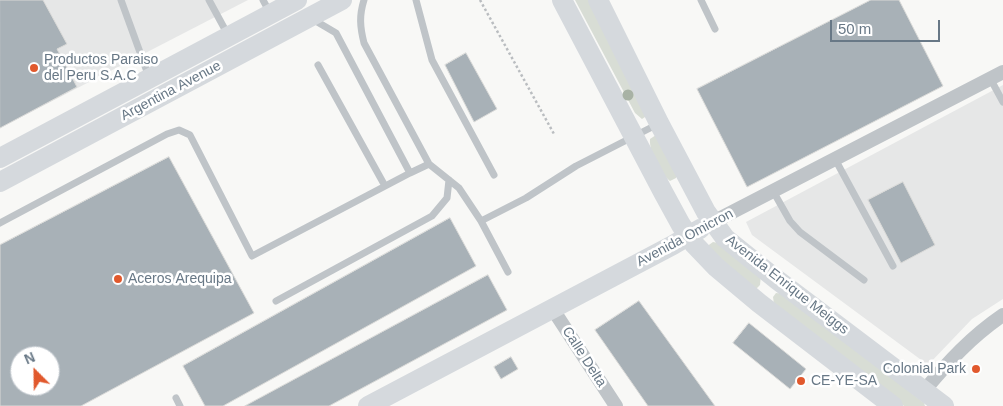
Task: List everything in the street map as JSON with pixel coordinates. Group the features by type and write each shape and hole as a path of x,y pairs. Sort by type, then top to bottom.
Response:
{"main road":[{"name":"Argentina Avenue","path":"0,158 229,36 267,7 297,0"},
{"name":"Argentina Avenue","path":"0,182 342,0"},
{"name":"Avenida Enrique Meiggs","path":"562,0 663,192 688,236 701,252 759,303 893,406"},
{"name":"Avenida Enrique Meiggs","path":"598,0 659,123 712,222 736,248 776,280 944,406"},
{"path":"44,134 54,153"},
{"path":"663,192 688,178"},
{"name":"Avenida Omicron","path":"368,406 712,222"},
{"path":"759,303 776,280"}],"street":[{"name":"Avenida Omicron","path":"712,222 1003,72"},
{"name":"Calle Delta","path":"552,308 616,406"},
{"path":"924,391 949,360 983,329 1003,315"}],"lane":[{"path":"121,0 150,78"},
{"path":"209,0 229,36"},
{"path":"364,0 360,11 360,25 364,43 429,164 460,188 508,272"},
{"path":"416,0 432,60 494,175"},
{"path":"701,0 715,29"},
{"path":"309,18 322,23 336,33 410,172"},
{"path":"318,65 385,186"},
{"path":"990,78 1003,102"},
{"path":"480,221 526,198 576,166 659,123"},
{"path":"0,223 167,134 179,130 190,135 252,256 410,172 429,164"},
{"path":"835,159 893,266"},
{"path":"276,301 432,216 447,198 449,180"},
{"path":"773,191 790,221 800,232 864,280"},
{"path":"176,398 180,406"}],"path":[{"path":"480,0 554,134"}],"shaded area":[{"path":"0,0 248,0 0,128"},
{"path":"575,0 589,0 648,112 642,119 635,113"},
{"path":"1003,85 1003,299 972,319 928,365 752,235 746,222"},
{"path":"656,135 679,169 676,178 670,181 659,168 651,150 650,139"},
{"path":"713,242 723,244 761,275 760,285 755,290 706,247"},
{"path":"776,293 784,294 924,403 925,406 904,406 774,304 773,297"}],"building":[{"name":"Productos Paraiso del Peru S.A.C","path":"0,0 43,0 67,44 57,49 77,87 0,128"},
{"path":"871,0 899,0 943,86 747,187 697,89"},
{"path":"466,53 497,109 474,122 445,65"},
{"name":"Aceros Arequipa","path":"169,157 254,313 81,406 0,406 0,245"},
{"path":"903,182 935,245 901,263 868,200"},
{"path":"450,218 476,266 223,406 205,406 183,366"},
{"path":"488,275 507,310 329,406 245,406"},
{"path":"639,301 715,406 648,406 595,330"},
{"path":"749,323 806,369 790,389 733,343"},
{"path":"511,357 518,369 501,379 494,367"}],"place":[{"name":"Productos Paraiso del Peru S.A.C","path":"34,68"},
{"name":"Aceros Arequipa","path":"118,279"},
{"name":"Colonial Park","path":"976,369"},
{"name":"CE-YE-SA","path":"801,381"}]}
